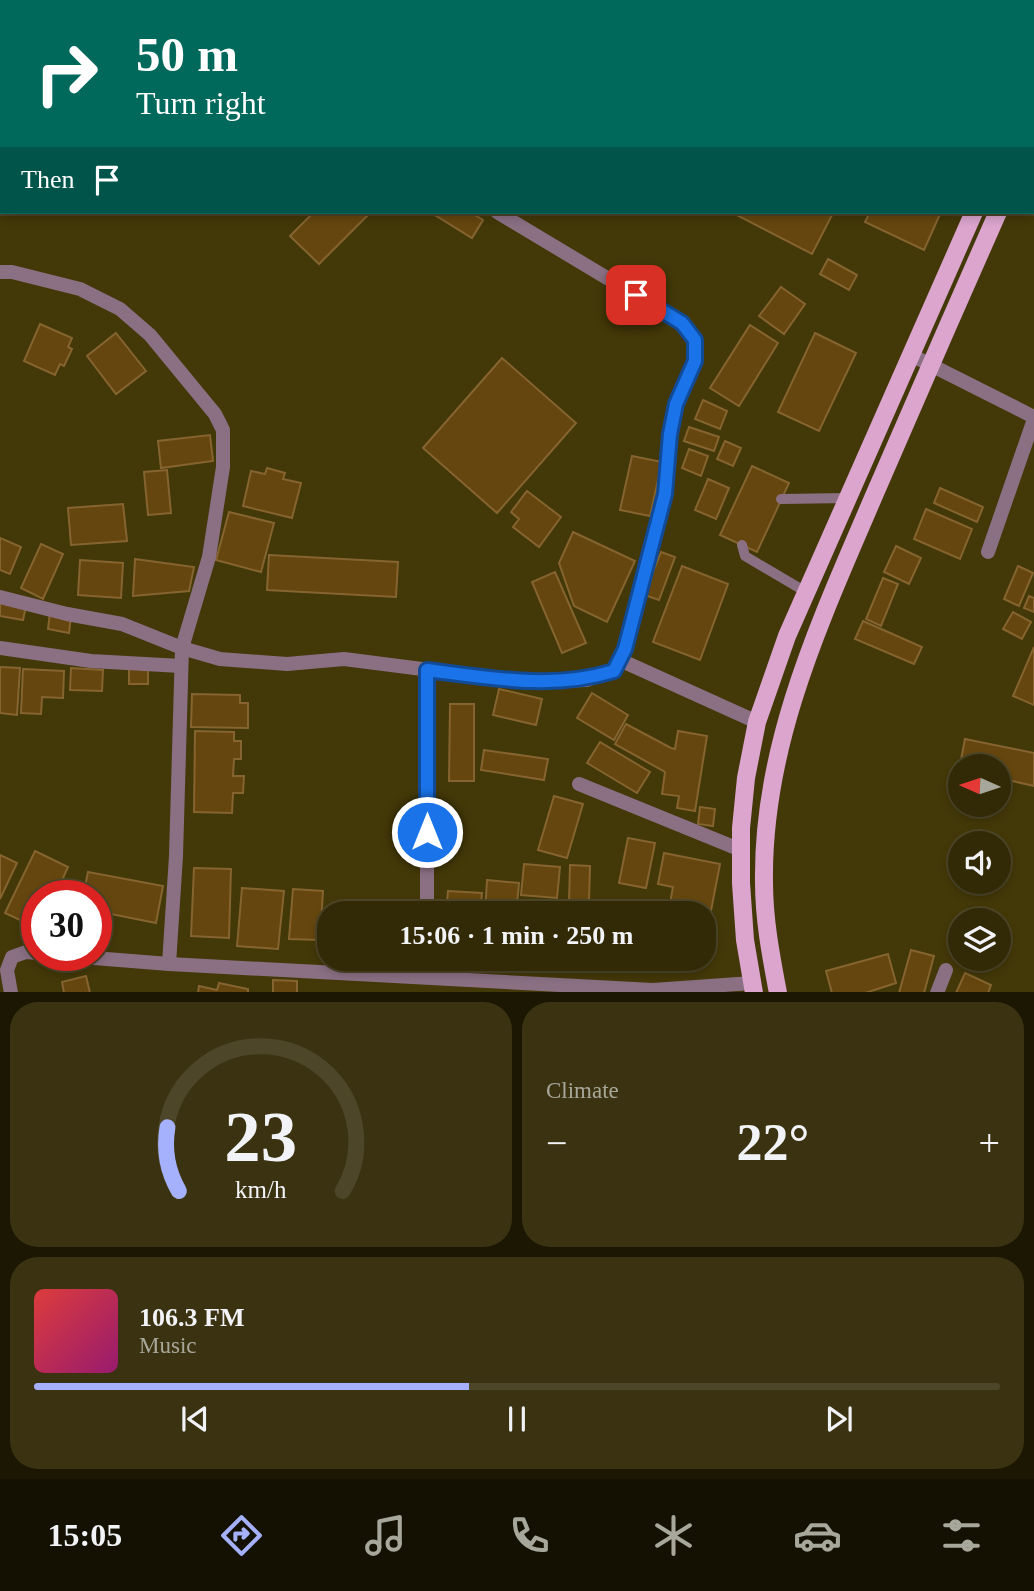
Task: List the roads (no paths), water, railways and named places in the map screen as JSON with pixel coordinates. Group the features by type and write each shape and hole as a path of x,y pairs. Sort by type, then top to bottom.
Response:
{"main road":[{"path":"753,988 741,883 741,850 747,778 757,722 787,636 973,214"},
{"path":"778,992 767,935 764,883 766,831 773,778 783,733 810,646 997,214"}],"street":[{"path":"0,597 67,614 122,624 181,648 220,659 287,664 344,659 524,682 586,680 614,671 625,649 665,494 670,434 676,404 695,361 695,340 682,323 500,214"},
{"path":"0,272 12,272 79,289 120,309 150,335 215,414 223,430 223,467 209,557 181,648 176,856 169,964"},
{"path":"911,355 1034,418 988,552"},
{"path":"0,648 91,661 181,666"},
{"path":"620,660 757,722"},
{"path":"427,670 427,901"},
{"path":"579,784 741,850"},
{"path":"11,992 7,970 12,957 21,954"},
{"path":"112,959 653,990 753,988"},
{"path":"937,992 946,970"},
{"path":"427,971 427,977"}],"lane":[{"path":"781,499 848,498"},
{"path":"742,545 745,556 806,592"}]}
